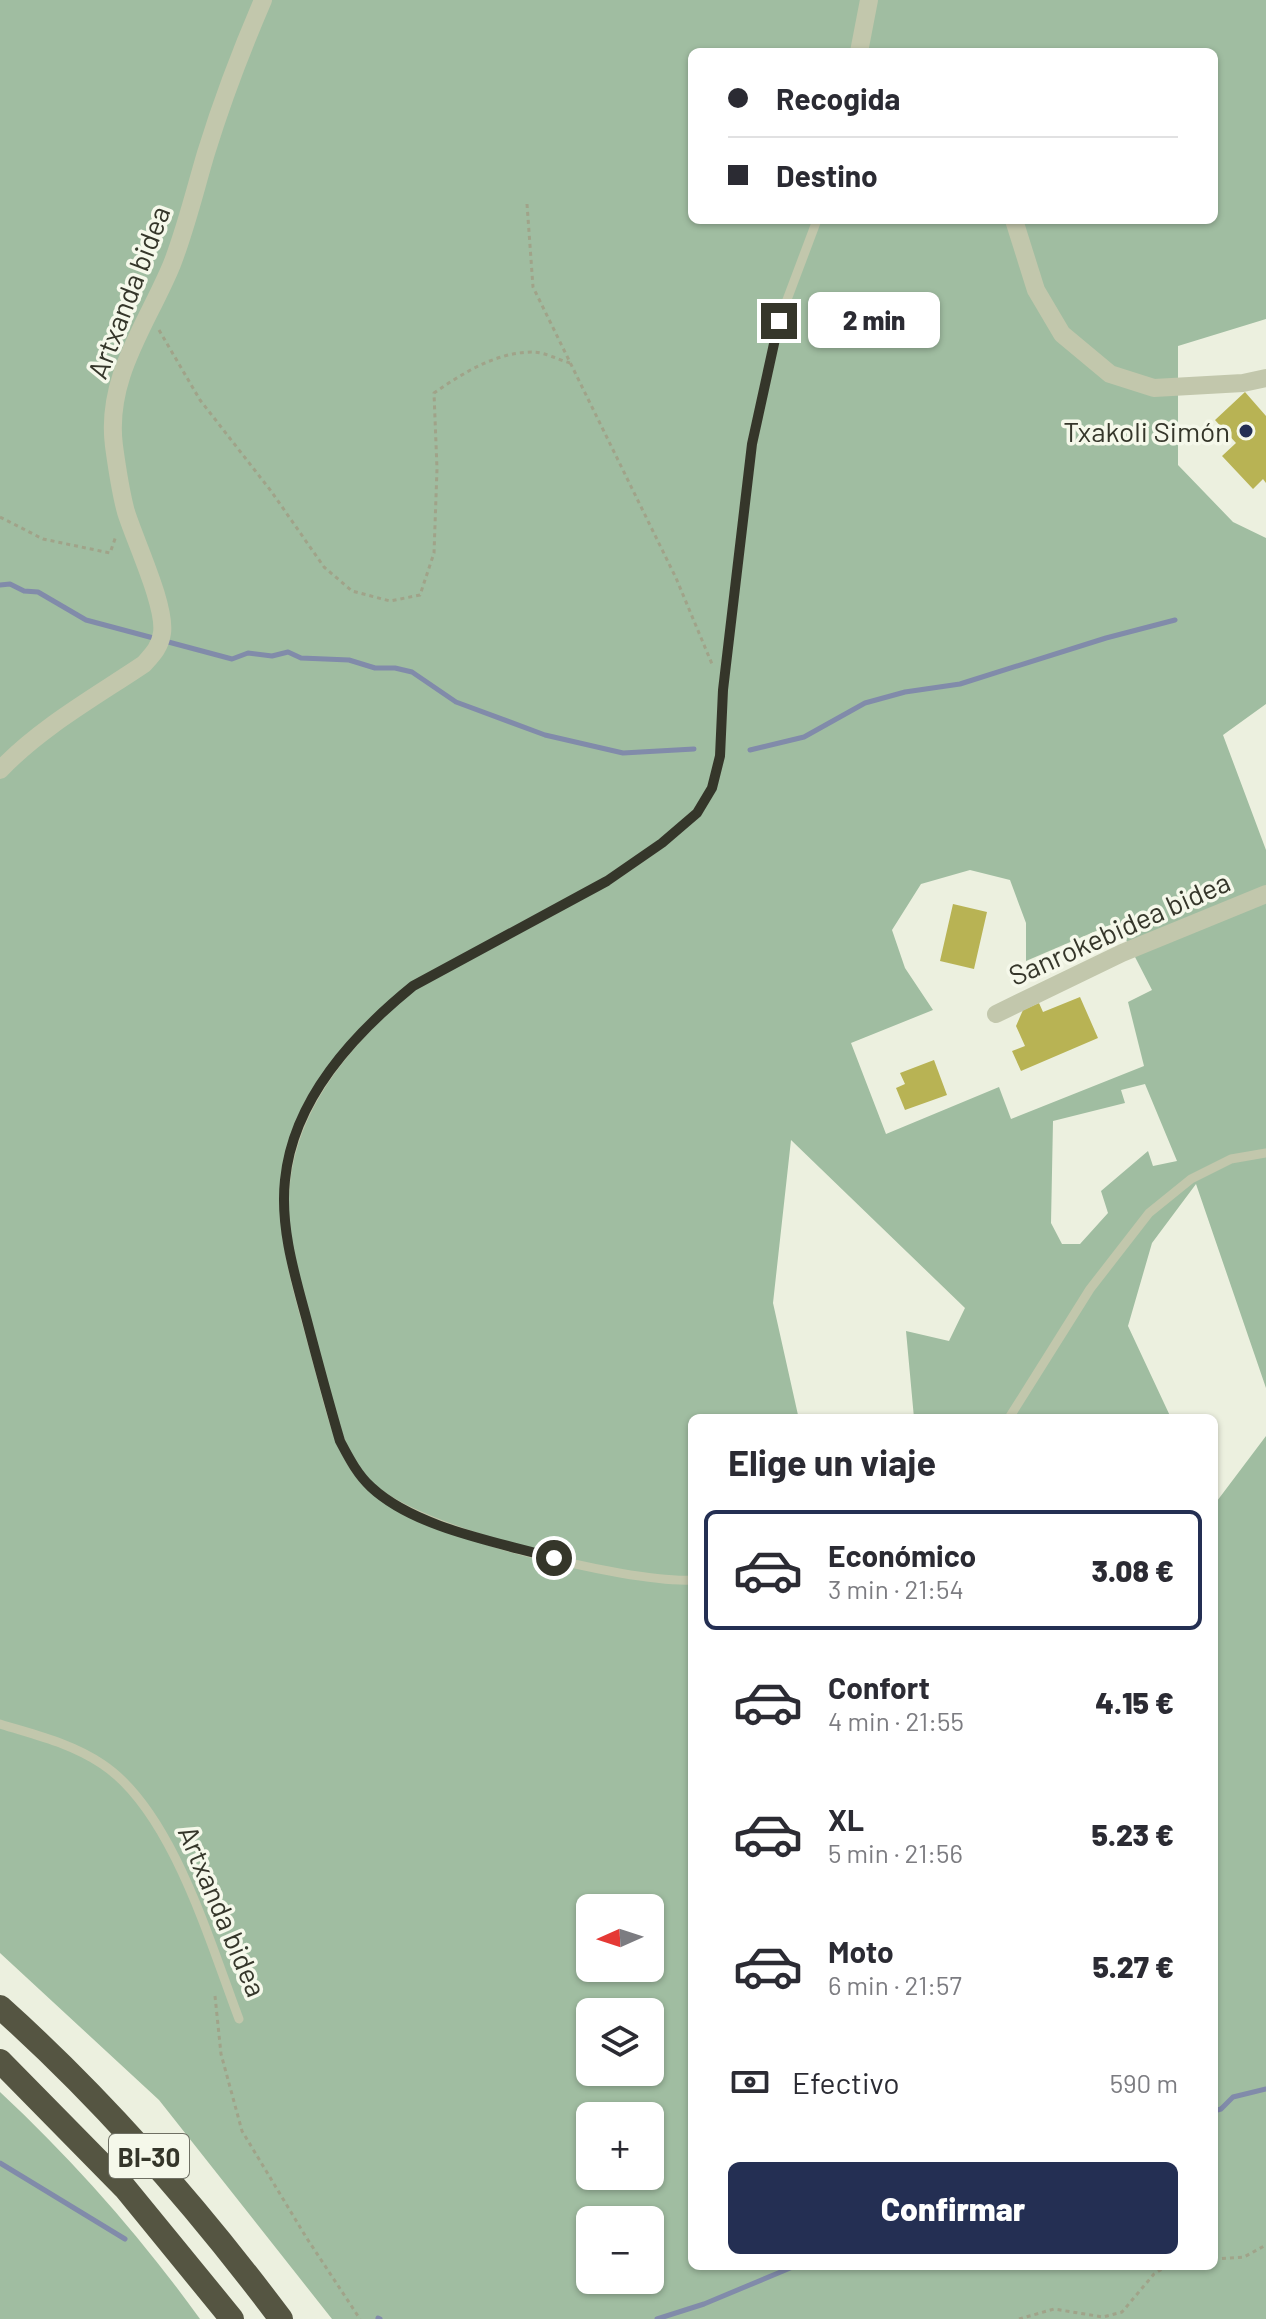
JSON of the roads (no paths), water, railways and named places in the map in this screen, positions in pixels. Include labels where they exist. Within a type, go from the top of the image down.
[{"type":"highway","name":"BI-30","points":[[0,2007],[154,2161],[281,2319]]},
{"type":"highway","name":"BI-30","points":[[0,2061],[125,2188],[232,2319]]},
{"type":"street","name":"Artxanda bidea","points":[[0,770],[43,733],[144,664],[158,650],[163,630],[159,610],[126,510],[113,441],[116,402],[124,365],[171,266],[232,73],[263,0]]},
{"type":"street","points":[[860,48],[869,0]]},
{"type":"street","points":[[1015,224],[1036,290],[1062,334],[1110,374],[1154,388],[1243,383],[1266,378]]},
{"type":"street","name":"Sanrokebidea bidea","points":[[996,1014],[1122,953],[1266,894]]},
{"type":"lane","points":[[688,1580],[649,1577],[554,1558],[440,1525],[396,1506],[371,1487],[354,1467],[340,1441],[322,1378],[292,1264],[285,1219],[285,1180],[290,1152],[318,1089],[349,1047],[387,1007],[413,986],[607,881],[662,843],[697,813],[712,788],[720,756],[723,690],[752,444],[779,321],[815,224]]},
{"type":"lane","points":[[1012,1414],[1090,1289],[1149,1213],[1191,1179],[1231,1159],[1266,1153]]},
{"type":"lane","name":"Artxanda bidea","points":[[0,1724],[68,1745],[104,1765],[137,1795],[183,1874],[239,2019]]},
{"type":"waterway","points":[[0,585],[10,584],[24,591],[38,592],[86,620],[232,659],[248,653],[272,656],[288,652],[301,658],[349,660],[375,668],[412,672],[456,702],[545,735],[623,753],[694,749]]},
{"type":"waterway","points":[[750,750],[804,737],[865,703],[905,692],[960,684],[1106,638],[1175,620]]},
{"type":"waterway","points":[[1218,2110],[1233,2097],[1266,2089]]},
{"type":"waterway","points":[[0,2163],[125,2239]]},
{"type":"waterway","points":[[657,2319],[704,2304],[785,2270]]},
{"type":"place","name":"Txakoli Simón","points":[[1246,431]]}]
